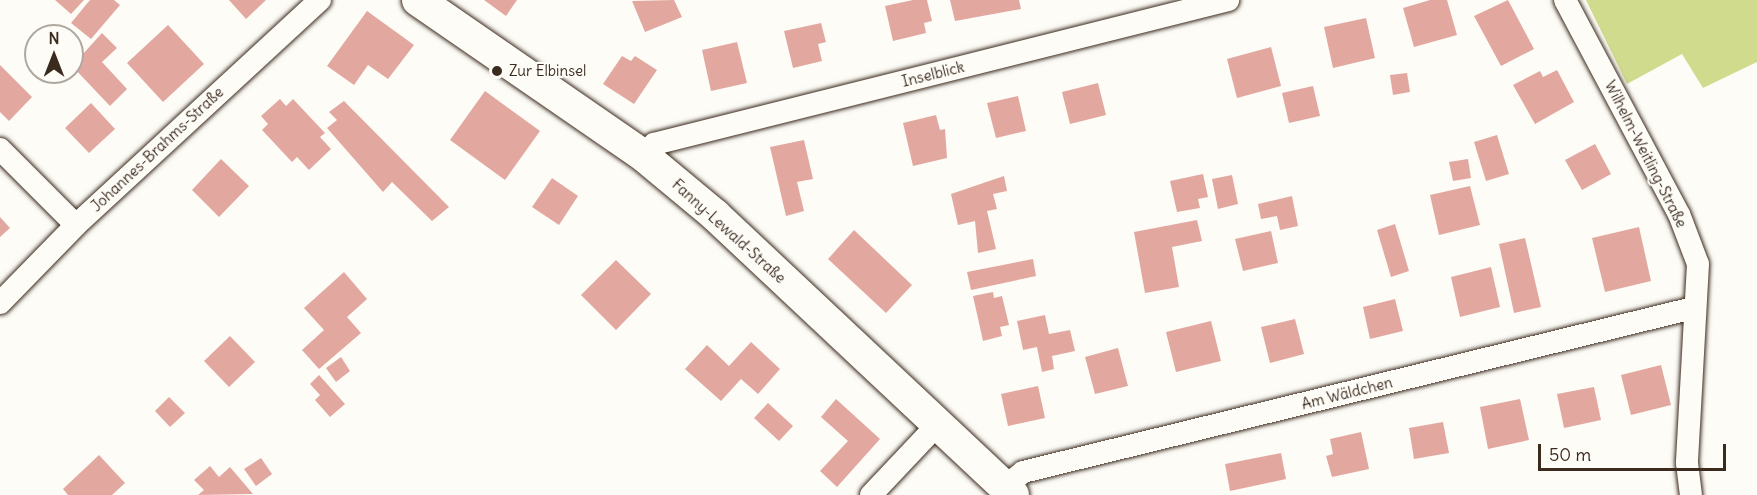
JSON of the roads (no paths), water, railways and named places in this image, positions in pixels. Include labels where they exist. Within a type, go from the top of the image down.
[{"type":"street","name":"Johannes-Brahms-Straße","points":[[0,303],[76,225],[320,0]]},
{"type":"street","name":"Fanny-Lewald-Straße","points":[[418,0],[644,156],[715,215],[1009,491]]},
{"type":"street","name":"Inselblick","points":[[644,156],[654,144],[1228,0]]},
{"type":"street","name":"Wilhelm-Weitling-Straße","points":[[1565,0],[1679,214],[1698,264],[1693,308],[1687,463],[1691,495]]},
{"type":"street","points":[[0,149],[76,225]]},
{"type":"street","name":"Am Wäldchen","points":[[1009,491],[1023,472],[1693,308]]},
{"type":"street","points":[[871,495],[938,424]]},
{"type":"place","name":"Zur Elbinsel","points":[[497,71]]}]
